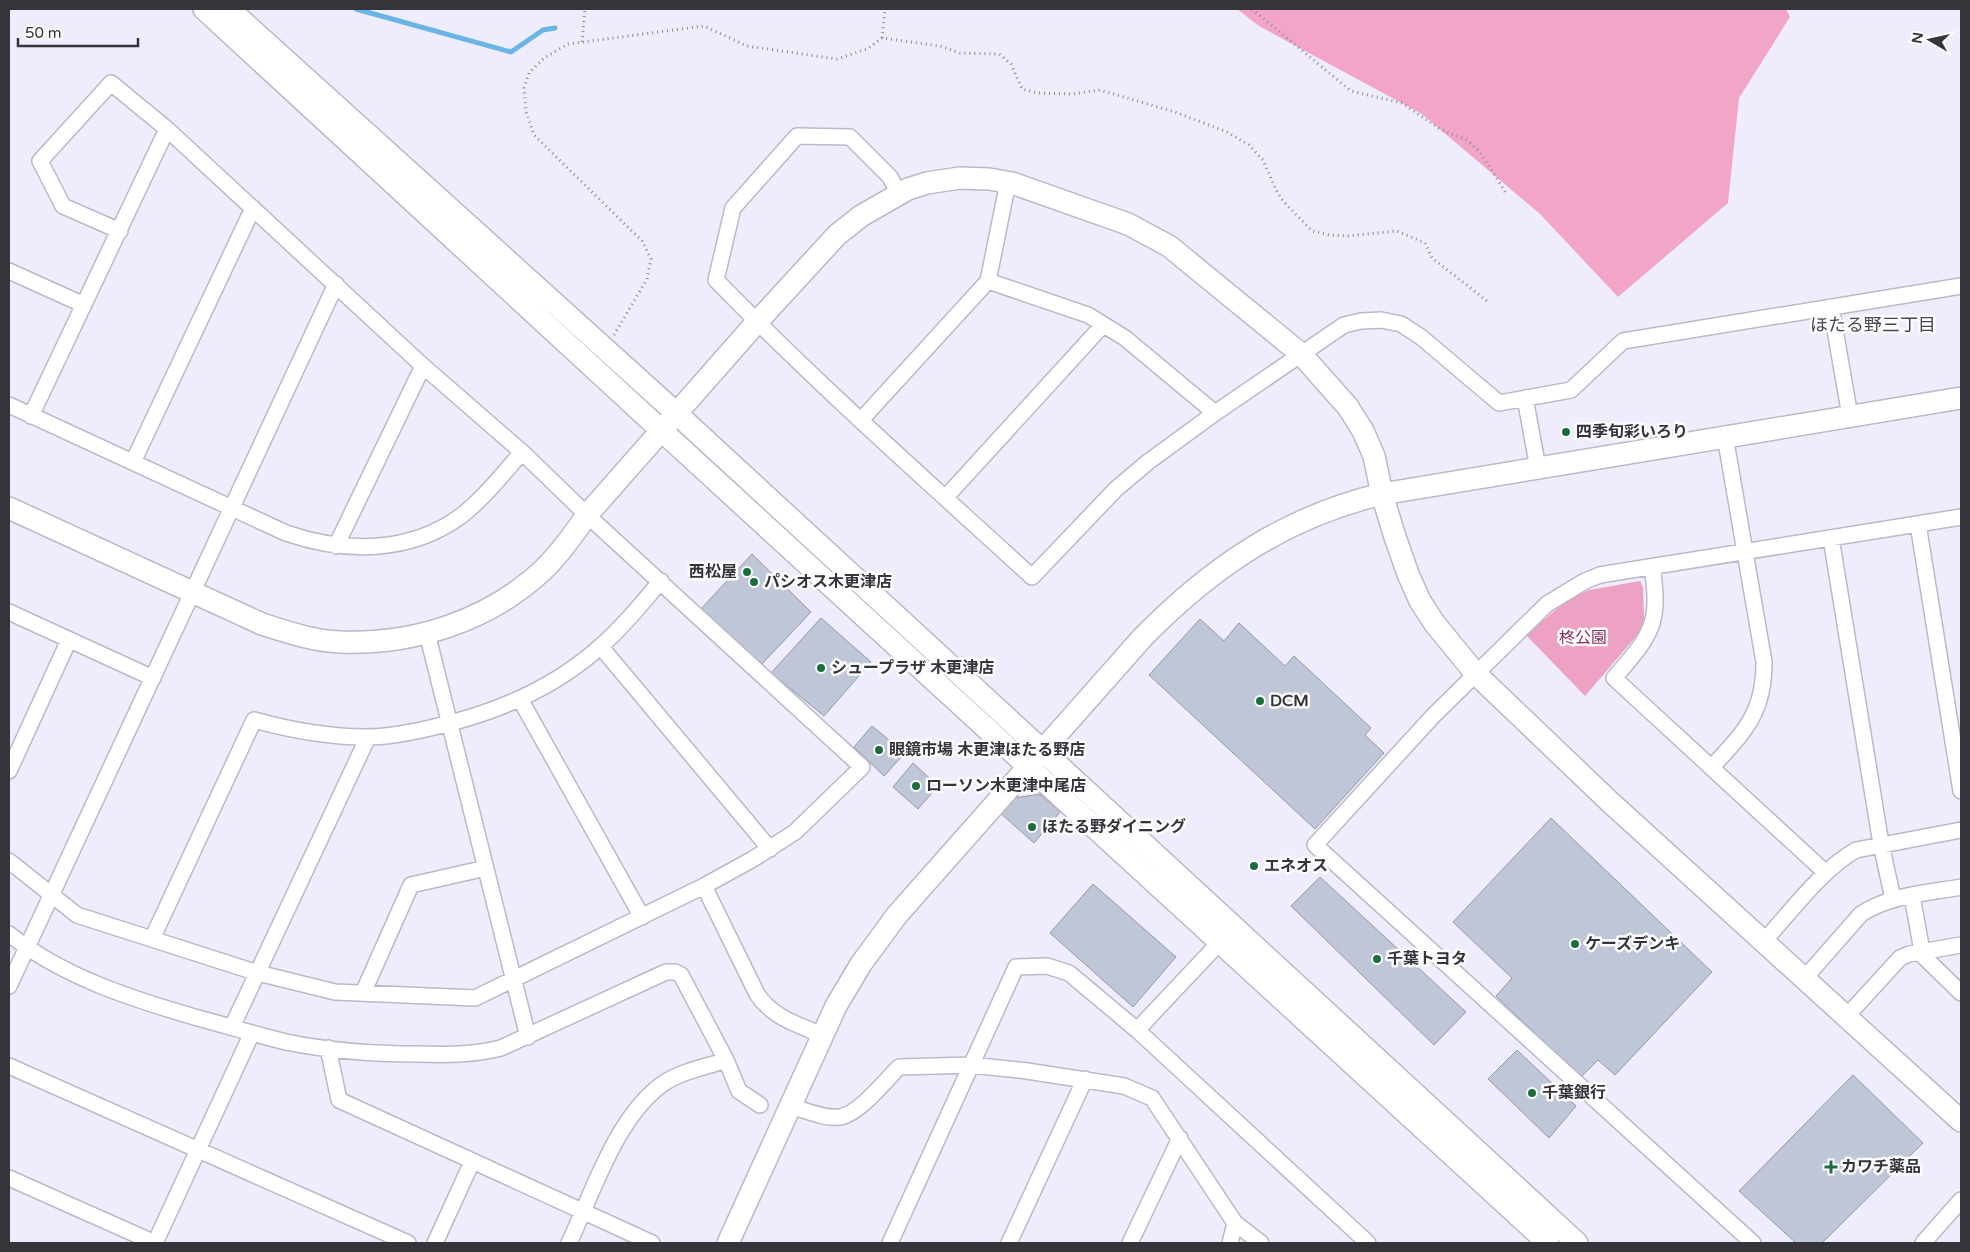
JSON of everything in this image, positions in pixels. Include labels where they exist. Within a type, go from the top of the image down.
[{"type":"street","points":[[204,9],[1548,1243]]},
{"type":"street","points":[[229,9],[1044,750],[1578,1243]]},
{"type":"street","points":[[9,861],[77,915],[258,973],[335,992],[475,998],[704,886],[770,850],[796,832],[862,767],[522,452],[423,366],[167,129],[111,83],[40,161],[63,206],[120,231]]},
{"type":"street","points":[[31,416],[167,129]]},
{"type":"street","points":[[899,194],[890,177],[850,137],[797,136],[733,208],[716,280],[757,322],[861,420],[1032,577],[1116,489],[1148,462],[1215,413],[1344,325],[1361,321],[1381,320],[1401,324],[1421,337],[1499,403],[1571,390],[1623,341],[1961,286]]},
{"type":"street","points":[[9,508],[262,624],[300,636],[339,642],[382,641],[427,633],[467,620],[499,604],[542,570],[757,322],[837,235],[861,216],[899,194],[927,183],[960,178],[1008,182],[1128,224],[1169,246],[1301,354],[1348,407],[1363,431],[1374,456],[1382,494],[1408,574],[1420,600],[1435,624],[1476,674],[1610,802],[1961,1121]]},
{"type":"street","points":[[861,420],[988,281],[1008,182]]},
{"type":"street","points":[[133,462],[253,208]]},
{"type":"street","points":[[9,271],[84,305]]},
{"type":"street","points":[[988,281],[1088,315],[1125,338],[1215,413]]},
{"type":"street","points":[[9,986],[336,284]]},
{"type":"street","points":[[1831,307],[1850,416]]},
{"type":"street","points":[[945,498],[1103,324]]},
{"type":"street","points":[[336,546],[423,366]]},
{"type":"street","points":[[1525,398],[1538,468]]},
{"type":"street","points":[[728,1243],[822,1035],[850,981],[898,914],[1143,636],[1196,586],[1236,556],[1299,521],[1350,501],[1382,494],[1961,398]]},
{"type":"street","points":[[9,405],[286,533],[308,541],[336,546],[362,548],[388,546],[413,540],[438,530],[461,516],[479,500],[522,452]]},
{"type":"street","points":[[1712,767],[1752,720],[1759,702],[1764,679],[1764,662],[1725,436]]},
{"type":"street","points":[[1753,1243],[1315,845],[1433,716],[1547,604],[1565,591],[1600,575],[1961,517]]},
{"type":"street","points":[[1918,524],[1961,791]]},
{"type":"street","points":[[1831,538],[1881,844],[1893,899]]},
{"type":"street","points":[[1652,567],[1656,602],[1655,616],[1650,631],[1640,647],[1614,678],[1826,873]]},
{"type":"street","points":[[152,939],[254,720],[305,732],[368,737],[418,731],[482,714],[520,699],[554,682],[601,647],[661,581]]},
{"type":"street","points":[[9,612],[153,678]]},
{"type":"street","points":[[427,633],[528,1037]]},
{"type":"street","points":[[9,771],[69,640]]},
{"type":"street","points":[[601,647],[770,850]]},
{"type":"street","points":[[520,699],[642,917]]},
{"type":"street","points":[[232,1027],[368,737]]},
{"type":"street","points":[[1763,942],[1843,857],[1856,850],[1881,844],[1961,830]]},
{"type":"street","points":[[363,993],[412,886],[486,868]]},
{"type":"street","points":[[704,886],[756,994],[764,1005],[775,1014],[822,1035]]},
{"type":"street","points":[[1804,979],[1860,914],[1872,906],[1893,899],[1961,887]]},
{"type":"street","points":[[1912,896],[1920,952],[1961,993]]},
{"type":"street","points":[[9,934],[27,948],[104,987],[170,1010],[288,1042],[374,1054],[477,1054],[501,1048],[666,972],[675,972],[681,975],[726,1060],[739,1091],[760,1105]]},
{"type":"street","points":[[1137,1030],[1220,942]]},
{"type":"street","points":[[1846,1017],[1900,958],[1920,952],[1961,945]]},
{"type":"street","points":[[890,1243],[1016,967],[1047,966],[1069,973],[1137,1030],[1368,1243]]},
{"type":"street","points":[[9,1178],[155,1243],[252,1033]]},
{"type":"street","points":[[328,1048],[339,1100],[652,1243]]},
{"type":"street","points":[[569,1243],[617,1136],[645,1099],[664,1083],[676,1076],[726,1060]]},
{"type":"street","points":[[790,1106],[823,1116],[840,1116],[855,1110],[899,1067],[971,1065],[1085,1079],[1124,1086],[1152,1098],[1235,1223],[1261,1243]]},
{"type":"street","points":[[9,1066],[408,1243]]},
{"type":"street","points":[[1009,1243],[1085,1079]]},
{"type":"street","points":[[1130,1243],[1180,1138]]},
{"type":"street","points":[[435,1243],[472,1162]]},
{"type":"street","points":[[1923,1243],[1961,1200]]},
{"type":"street","points":[[1230,1243],[1235,1223]]},
{"type":"path","points":[[582,42],[585,9]]},
{"type":"path","points":[[882,38],[884,9]]},
{"type":"path","points":[[1252,9],[1351,91],[1402,102],[1440,129],[1467,140],[1480,152],[1507,195]]},
{"type":"path","points":[[604,350],[631,309],[647,279],[651,259],[642,241],[534,135],[526,112],[524,88],[529,73],[544,58],[568,44],[704,26],[747,46],[837,59],[867,49],[882,38],[940,46],[960,53],[999,54],[1011,64],[1022,89],[1026,91],[1038,94],[1072,94],[1100,90],[1175,112],[1227,132],[1249,145],[1263,160],[1283,201],[1312,230],[1329,235],[1347,236],[1397,231],[1425,243],[1432,258],[1487,300]]},
{"type":"green space","name":"柊公園","points":[[1640,581],[1643,587],[1644,619],[1639,633],[1585,696],[1526,635],[1566,601],[1589,590]]},
{"type":"shaded area","points":[[1237,9],[1786,9],[1790,17],[1739,98],[1728,203],[1618,297],[1540,214],[1422,114],[1259,26]]},
{"type":"building","name":"パシオス木更津店","points":[[752,554],[811,612],[761,665],[699,611]]},
{"type":"building","name":"シュープラザ 木更津店","points":[[821,618],[871,662],[824,716],[771,673]]},
{"type":"building","name":"DCM","points":[[1200,619],[1224,641],[1239,623],[1285,666],[1294,656],[1371,728],[1365,735],[1384,753],[1315,829],[1149,675]]},
{"type":"building","name":"眼鏡市場 木更津ほたる野店","points":[[872,726],[905,753],[884,776],[854,747]]},
{"type":"building","name":"ローソン木更津中尾店","points":[[913,763],[938,786],[918,809],[893,787]]},
{"type":"building","name":"ほたる野ダイニング","points":[[1040,794],[1060,812],[1034,843],[998,811],[1008,799]]},
{"type":"building","points":[[1551,818],[1712,972],[1615,1075],[1598,1060],[1581,1077],[1496,996],[1512,978],[1453,922]]},
{"type":"building","name":"千葉トヨタ","points":[[1320,877],[1466,1012],[1434,1045],[1291,906]]},
{"type":"building","points":[[1093,884],[1176,957],[1133,1007],[1050,933]]},
{"type":"building","name":"千葉銀行","points":[[1517,1050],[1576,1106],[1549,1138],[1488,1079]]},
{"type":"building","name":"カワチ薬品","points":[[1853,1075],[1923,1143],[1822,1243],[1796,1243],[1739,1191]]},
{"type":"waterway","points":[[356,9],[511,52],[543,30],[555,28]]},
{"type":"place","name":"四季旬彩いろり","points":[[1566,432]]},
{"type":"place","name":"西松屋","points":[[747,572]]},
{"type":"place","name":"パシオス木更津店","points":[[754,582]]},
{"type":"place","name":"シュープラザ 木更津店","points":[[821,668]]},
{"type":"place","name":"DCM","points":[[1260,701]]},
{"type":"place","name":"眼鏡市場 木更津ほたる野店","points":[[879,750]]},
{"type":"place","name":"ローソン木更津中尾店","points":[[916,786]]},
{"type":"place","name":"ほたる野ダイニング","points":[[1032,827]]},
{"type":"place","name":"エネオス","points":[[1254,866]]},
{"type":"place","name":"ケーズデンキ","points":[[1575,944]]},
{"type":"place","name":"千葉トヨタ","points":[[1377,959]]},
{"type":"place","name":"千葉銀行","points":[[1532,1093]]},
{"type":"place","name":"カワチ薬品","points":[[1831,1167]]},
{"type":"district","name":"ほたる野三丁目","points":[[1873,325]]}]
